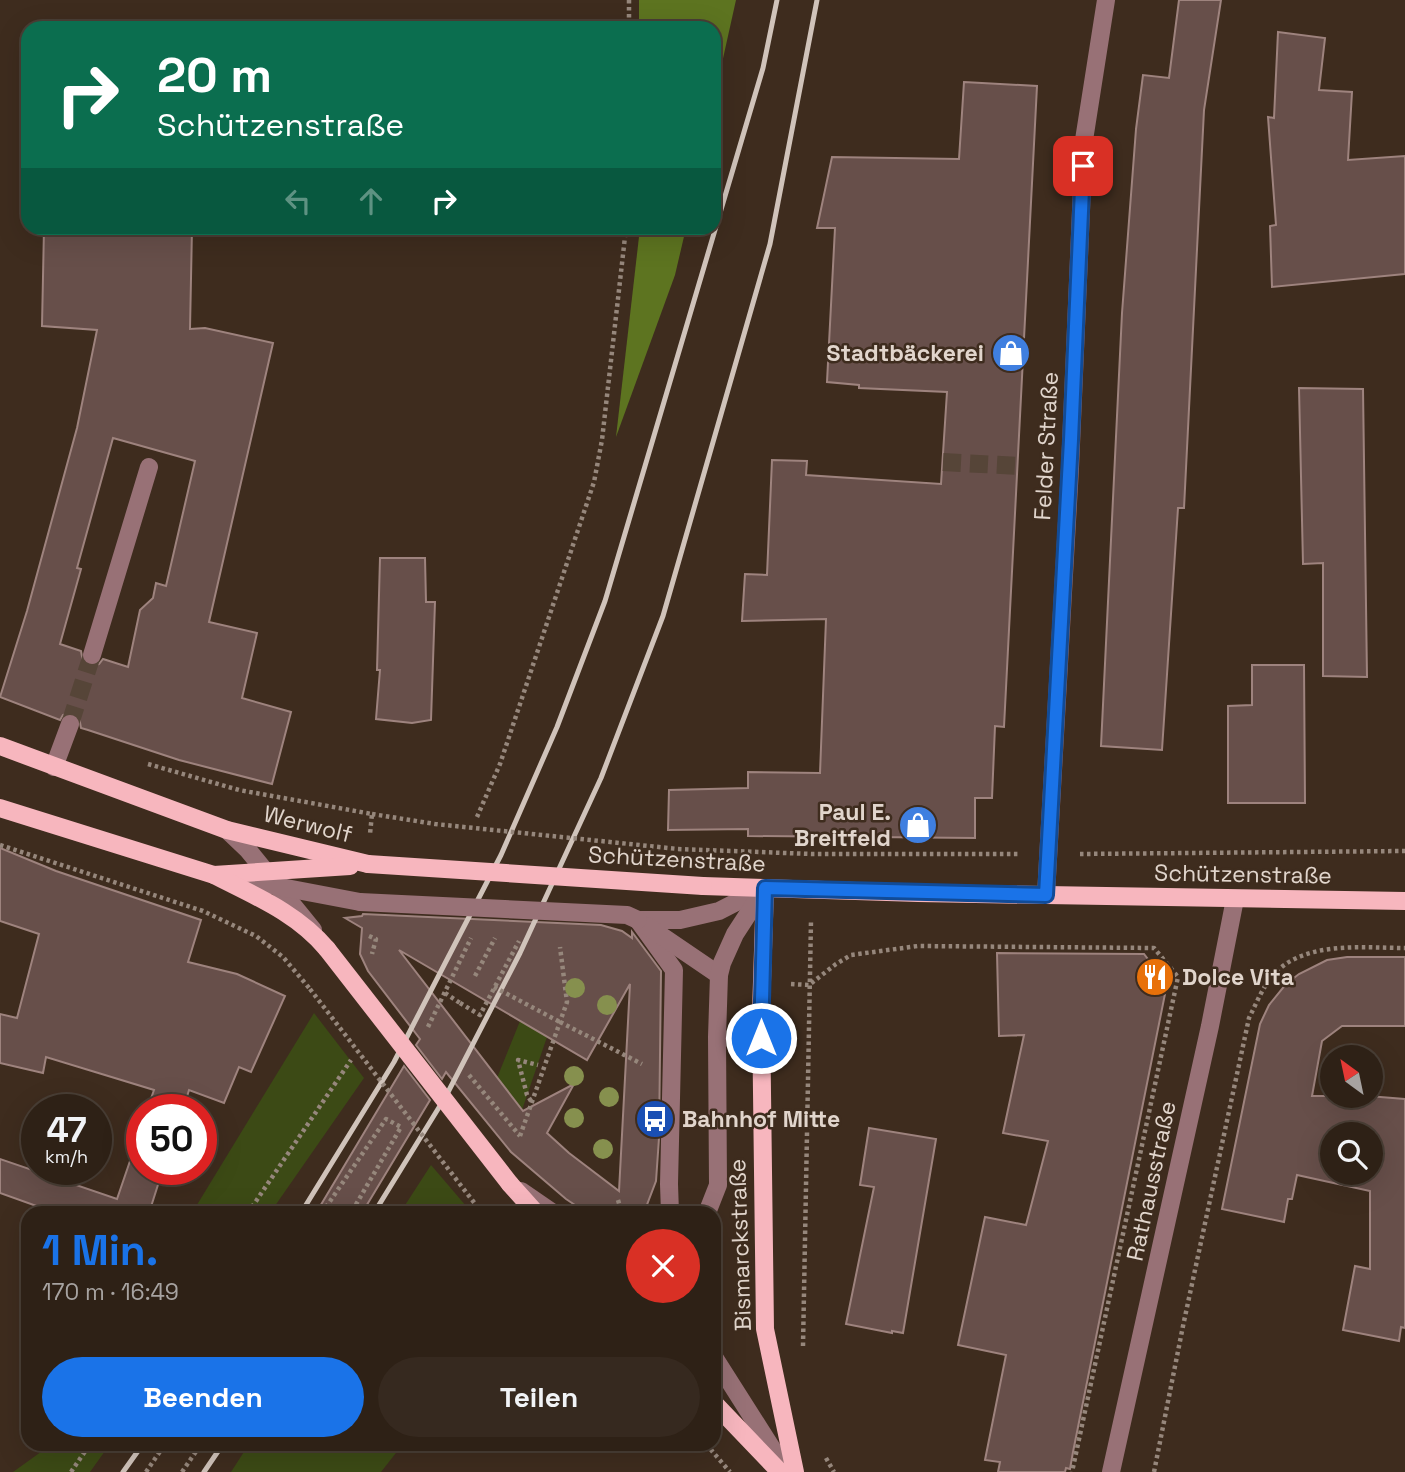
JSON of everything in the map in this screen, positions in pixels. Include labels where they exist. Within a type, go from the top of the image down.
[{"type":"main road","name":"Werwolf","points":[[0,746],[227,830],[368,864]]},
{"type":"main road","name":"Werwolf","points":[[0,808],[214,875],[368,864]]},
{"type":"main road","name":"Schützenstraße","points":[[368,864],[703,886],[1405,901]]},
{"type":"main road","points":[[214,875],[286,912],[302,923],[327,949],[530,1206]]},
{"type":"main road","name":"Bismarckstraße","points":[[765,888],[761,982],[765,1329],[795,1472]]},
{"type":"main road","points":[[721,1410],[780,1472]]},
{"type":"street","name":"Felder Straße","points":[[1046,895],[1071,440],[1084,139],[1106,0]]},
{"type":"street","points":[[92,655],[149,467]]},
{"type":"street","points":[[54,767],[70,724]]},
{"type":"street","points":[[227,830],[265,871],[327,949]]},
{"type":"street","points":[[214,875],[360,902],[626,915],[638,920],[719,975]]},
{"type":"street","points":[[638,920],[680,920],[719,911],[765,888]]},
{"type":"street","points":[[710,1206],[718,1185],[719,975],[735,934],[765,888]]},
{"type":"street","name":"Rathausstraße","points":[[1111,1472],[1210,1026],[1235,899]]},
{"type":"street","points":[[638,920],[674,970],[670,1206]]},
{"type":"street","points":[[510,1184],[543,1206]]},
{"type":"street","points":[[721,1368],[787,1472]]},
{"type":"path","points":[[629,0],[629,21]]},
{"type":"path","points":[[477,817],[500,764],[594,482],[604,428],[625,235]]},
{"type":"path","points":[[145,763],[239,790],[372,814],[435,824],[678,849],[813,854],[1405,851]]},
{"type":"path","points":[[368,864],[372,814]]},
{"type":"path","points":[[0,845],[214,916],[256,936],[283,957],[310,989],[477,1206]]},
{"type":"path","points":[[428,1027],[472,934]]},
{"type":"path","points":[[475,976],[495,937]]},
{"type":"path","points":[[445,993],[480,1014],[520,940]]},
{"type":"path","points":[[803,1350],[809,985],[852,955],[918,946],[1154,948],[1178,977],[1072,1472]]},
{"type":"path","points":[[520,1136],[567,1002],[561,947]]},
{"type":"path","points":[[1154,1472],[1182,1326],[1249,1018],[1268,982],[1298,957],[1329,948],[1405,948]]},
{"type":"path","points":[[494,987],[643,1064]]},
{"type":"path","points":[[253,1206],[351,1060]]},
{"type":"path","points":[[532,1102],[527,1095],[518,1060],[538,1065]]},
{"type":"path","points":[[327,1206],[386,1119],[401,1127],[355,1206]]},
{"type":"path","points":[[618,1200],[620,1206]]},
{"type":"path","points":[[821,1449],[834,1472]]},
{"type":"path","points":[[71,1472],[85,1451]]},
{"type":"path","points":[[146,1472],[160,1451]]},
{"type":"path","points":[[182,1472],[196,1451]]},
{"type":"path","points":[[711,1451],[730,1472]]},
{"type":"green space","points":[[639,0],[736,0],[721,68],[721,21],[639,21]]},
{"type":"green space","points":[[639,235],[684,235],[675,275],[616,437]]},
{"type":"green space","points":[[314,1013],[364,1078],[275,1206],[196,1206],[209,1185],[217,1185],[217,1172]]},
{"type":"green space","points":[[520,1021],[547,1037],[522,1110],[497,1078]]},
{"type":"green space","points":[[431,1165],[466,1206],[405,1206]]},
{"type":"green space","points":[[42,1451],[105,1451],[90,1472],[13,1472]]},
{"type":"green space","points":[[244,1451],[398,1451],[381,1472],[231,1472]]},
{"type":"building","points":[[1179,0],[1221,0],[1204,110],[1184,508],[1178,508],[1162,750],[1101,746],[1122,313],[1136,129],[1143,75],[1169,78]]},
{"type":"building","points":[[1278,32],[1325,38],[1319,90],[1352,92],[1348,160],[1405,156],[1405,274],[1272,287],[1270,226],[1276,225],[1268,117],[1274,118]]},
{"type":"building","points":[[964,82],[1037,86],[1004,727],[995,726],[992,798],[975,798],[975,838],[748,836],[748,829],[668,830],[669,790],[748,788],[748,772],[820,773],[826,619],[742,621],[745,574],[767,575],[772,460],[807,461],[806,475],[941,484],[947,392],[859,388],[859,385],[827,382],[835,228],[817,228],[832,157],[959,159]]},
{"type":"building","points":[[44,235],[192,235],[190,329],[205,328],[273,343],[209,622],[257,633],[242,698],[291,712],[272,784],[179,760],[81,728],[79,717],[73,713],[63,715],[60,720],[0,697],[27,611],[77,428],[97,330],[42,326]],"holes":[[[113,438],[195,461],[166,586],[156,583],[153,598],[140,610],[128,667],[103,659],[99,664],[89,666],[83,662],[81,651],[60,644],[81,569],[77,568]]]},
{"type":"building","points":[[1299,388],[1363,389],[1367,677],[1323,676],[1323,563],[1303,564]]},
{"type":"building","points":[[380,558],[425,558],[426,602],[435,602],[431,720],[412,723],[376,719],[380,670],[377,670]]},
{"type":"building","points":[[1252,665],[1304,665],[1305,803],[1228,803],[1228,706],[1252,705]]},
{"type":"building","points":[[0,848],[56,871],[201,920],[188,962],[237,974],[285,996],[251,1072],[239,1067],[224,1103],[217,1100],[217,1094],[200,1094],[189,1090],[188,1094],[153,1094],[154,1090],[46,1057],[43,1073],[0,1063],[0,1014],[17,1018],[39,934],[0,921]]},
{"type":"building","points":[[363,914],[601,925],[622,931],[632,938],[632,932],[661,971],[659,1138],[656,1181],[647,1206],[576,1206],[511,1152],[446,1072],[442,1079],[416,1045],[420,1039],[368,971],[360,954],[362,928],[345,918]],"holes":[[[399,950],[587,1060],[630,984],[619,1191],[547,1133],[574,1084],[523,1111]]]},
{"type":"building","points":[[997,953],[1144,954],[1167,984],[1070,1469],[1066,1468],[1065,1472],[998,1472],[1000,1462],[985,1460],[1006,1355],[958,1345],[985,1217],[1026,1225],[1048,1141],[1003,1133],[1024,1035],[999,1036]]},
{"type":"building","points":[[1347,957],[1405,957],[1405,1026],[1342,1026],[1322,1041],[1312,1096],[1320,1096],[1320,1108],[1383,1108],[1383,1097],[1405,1099],[1405,1328],[1401,1327],[1399,1341],[1343,1330],[1355,1266],[1370,1269],[1370,1191],[1343,1185],[1383,1185],[1383,1122],[1320,1122],[1320,1180],[1297,1175],[1292,1199],[1288,1199],[1284,1222],[1222,1209],[1260,1024],[1269,1005],[1286,984],[1327,960]]},
{"type":"building","points":[[404,1066],[430,1100],[366,1206],[320,1206]]},
{"type":"building","points":[[869,1128],[936,1139],[903,1333],[846,1324],[874,1187],[860,1185]]},
{"type":"building","points":[[0,1159],[21,1166],[21,1185],[76,1185],[117,1199],[126,1173],[126,1185],[158,1185],[151,1206],[36,1206],[0,1193]]},
{"type":"tunnel","points":[[943,462],[1019,466]]},
{"type":"tunnel","points":[[70,724],[92,655]]},
{"type":"railway","points":[[721,210],[763,68],[777,0]]},
{"type":"railway","points":[[378,1206],[446,1096],[520,953],[601,778],[663,616],[770,244],[817,0]]},
{"type":"railway","points":[[305,1206],[394,1062],[501,855],[557,727],[605,601],[713,235]]},
{"type":"railway","points":[[123,1472],[138,1451]]},
{"type":"railway","points":[[204,1472],[218,1451]]},
{"type":"place","name":"Stadtbäckerei","points":[[1011,353]]},
{"type":"place","name":"Paul E. Breitfeld","points":[[918,825]]},
{"type":"place","name":"Dolce Vita","points":[[1155,977]]},
{"type":"place","name":"Bahnhof Mitte","points":[[655,1119]]},
{"type":"route","points":[[761,1038],[765,888],[1046,895],[1083,166]]}]
